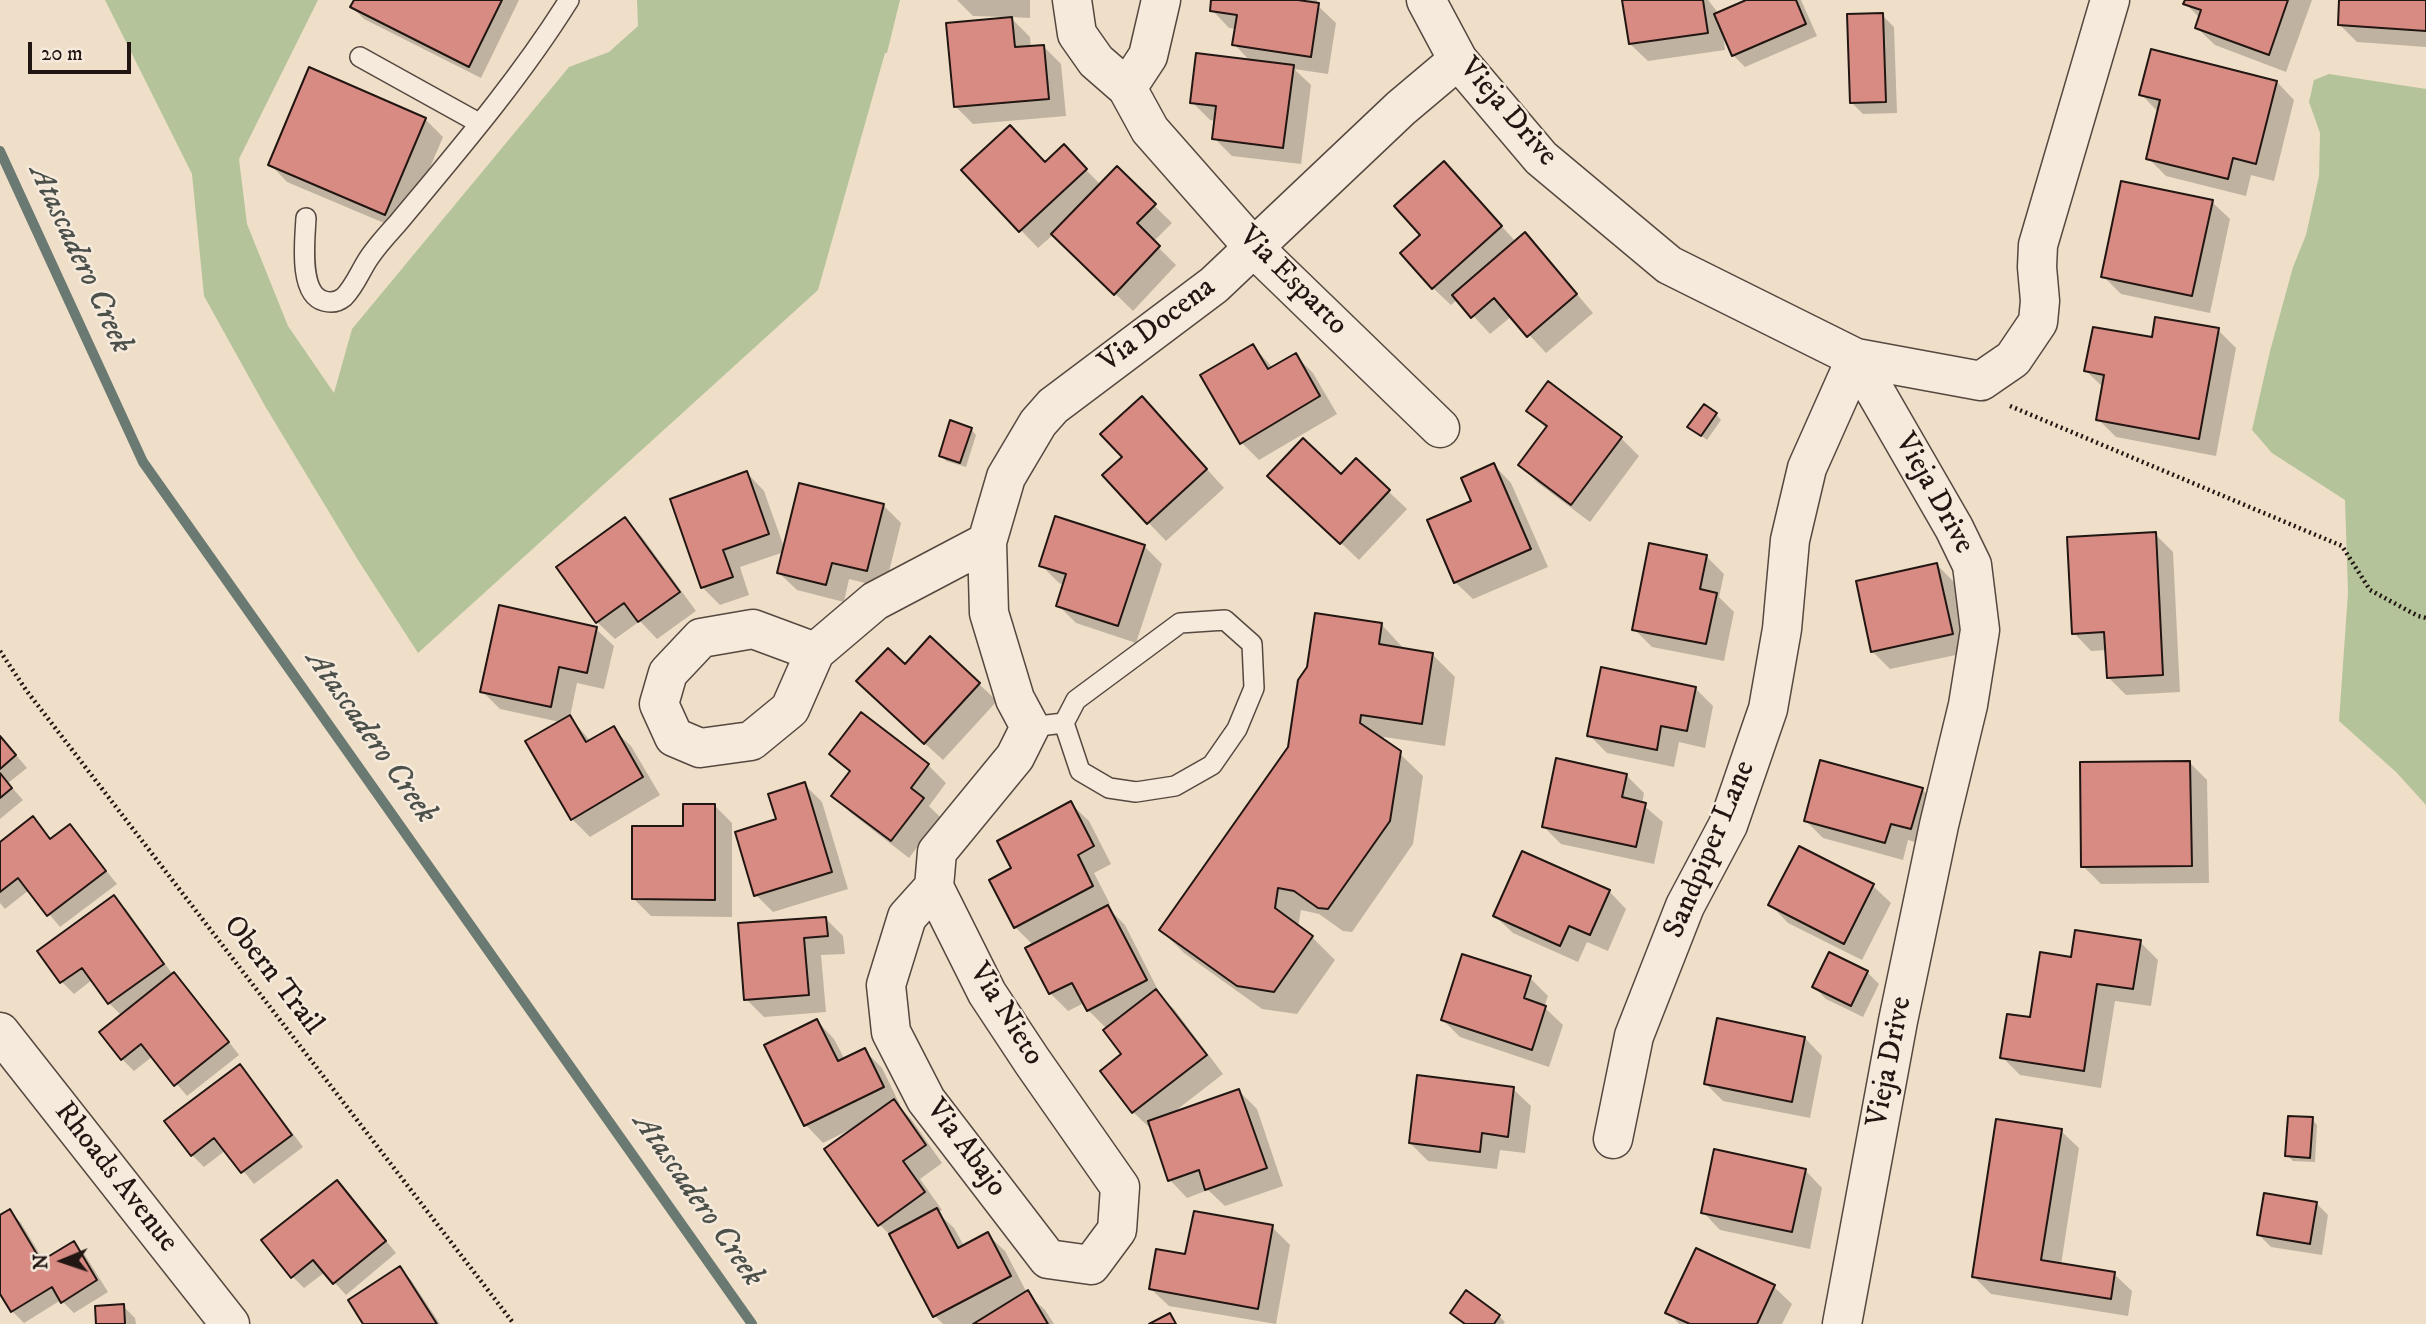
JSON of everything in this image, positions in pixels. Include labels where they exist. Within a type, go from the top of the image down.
[{"type":"street","name":"Via Esparto","points":[[1072,0],[1077,34],[1097,61],[1127,88],[1150,130],[1254,248],[1440,428]]},
{"type":"street","points":[[1127,88],[1147,56],[1161,0]]},
{"type":"street","name":"Vieja Drive","points":[[1426,0],[1458,60],[1541,158],[1669,265],[1856,358],[1954,528],[1972,565],[1980,630],[1968,705],[1939,825],[1898,1021],[1842,1324]]},
{"type":"street","points":[[1856,358],[1981,381],[2013,359],[2038,322],[2038,245],[2110,0]]},
{"type":"street","name":"Via Docena","points":[[1047,725],[1015,699],[989,613],[988,542],[1006,477],[1038,423],[1053,405],[1214,285],[1401,108],[1458,60]]},
{"type":"street","name":"Sandpiper Lane","points":[[1613,1139],[1634,1036],[1685,906],[1728,825],[1768,709],[1782,629],[1790,540],[1807,468],[1856,358]]},
{"type":"street","points":[[815,652],[875,601],[988,542]]},
{"type":"street","points":[[933,887],[937,852],[1015,757],[1047,725]]},
{"type":"street","name":"Via Abajo","points":[[933,887],[907,917],[886,985],[891,1032],[926,1100],[1048,1259]]},
{"type":"street","name":"Via Nieto","points":[[933,887],[987,993],[1121,1187],[1117,1230],[1091,1265],[1048,1259]]},
{"type":"street","name":"Rhoads Avenue","points":[[0,1032],[230,1324]]},
{"type":"lane","points":[[306,218],[304,253],[307,282],[312,294],[321,301],[341,300],[352,288],[368,259],[543,42],[569,0]]},
{"type":"lane","points":[[360,57],[480,123]]},
{"type":"lane","points":[[1225,620],[1252,644],[1254,688],[1237,729],[1212,765],[1175,786],[1136,792],[1109,788],[1080,771],[1047,725],[1076,700],[1180,623],[1225,620]]},
{"type":"path","points":[[1981,381],[1993,399],[2342,546],[2370,590],[2426,618]]},
{"type":"path","name":"Obern Trail","points":[[0,651],[26,690],[514,1324]]},
{"type":"green space","points":[[105,0],[318,0],[239,159],[247,224],[288,326],[334,393],[352,329],[569,67],[609,52],[638,26],[637,0],[900,0],[818,290],[418,653],[265,406],[204,296],[192,174]]},
{"type":"green space","points":[[2329,74],[2426,89],[2426,805],[2396,772],[2339,721],[2348,593],[2345,500],[2272,453],[2252,430],[2270,351],[2293,267],[2306,235],[2319,176],[2320,133],[2309,102],[2314,80]]},
{"type":"building","points":[[354,0],[502,0],[469,67],[350,7]]},
{"type":"building","points":[[1211,0],[1298,0],[1319,3],[1311,57],[1232,45],[1237,15],[1210,11]]},
{"type":"building","points":[[1622,0],[1703,0],[1708,33],[1629,44]]},
{"type":"building","points":[[1746,0],[1796,0],[1806,24],[1732,56],[1714,14]]},
{"type":"building","points":[[2185,0],[2288,0],[2269,55],[2195,28],[2201,10],[2183,4]]},
{"type":"building","points":[[2339,0],[2426,0],[2426,31],[2338,25]]},
{"type":"building","points":[[1883,13],[1886,102],[1850,103],[1847,14]]},
{"type":"building","points":[[1012,17],[1015,47],[1044,45],[1049,99],[954,107],[946,23]]},
{"type":"building","points":[[2151,49],[2277,81],[2256,164],[2233,158],[2228,179],[2146,159],[2160,100],[2139,95]]},
{"type":"building","points":[[1196,53],[1294,65],[1283,148],[1212,139],[1216,106],[1190,103]]},
{"type":"building","points":[[309,67],[426,118],[385,215],[268,165]]},
{"type":"building","points":[[1010,125],[1045,162],[1064,144],[1087,169],[1019,232],[961,170]]},
{"type":"building","points":[[1444,161],[1502,226],[1432,289],[1400,253],[1420,235],[1394,206]]},
{"type":"building","points":[[1117,166],[1156,204],[1137,223],[1160,246],[1114,295],[1051,234]]},
{"type":"building","points":[[2121,181],[2213,200],[2192,296],[2101,277]]},
{"type":"building","points":[[1525,232],[1577,294],[1527,337],[1494,298],[1471,318],[1452,295]]},
{"type":"building","points":[[2155,317],[2219,328],[2199,439],[2096,420],[2104,375],[2084,371],[2093,327],[2152,337]]},
{"type":"building","points":[[1253,344],[1268,369],[1296,353],[1320,396],[1240,444],[1200,375]]},
{"type":"building","points":[[1548,381],[1622,437],[1571,505],[1518,465],[1547,426],[1526,411]]},
{"type":"building","points":[[1142,396],[1207,469],[1147,524],[1102,475],[1122,457],[1100,434]]},
{"type":"building","points":[[1704,404],[1717,413],[1701,436],[1687,427]]},
{"type":"building","points":[[950,420],[972,428],[960,463],[939,456]]},
{"type":"building","points":[[1303,438],[1341,474],[1356,458],[1390,490],[1340,544],[1267,476]]},
{"type":"building","points":[[1494,463],[1531,549],[1454,583],[1427,520],[1471,501],[1461,478]]},
{"type":"building","points":[[747,471],[769,534],[723,550],[733,577],[701,588],[670,499]]},
{"type":"building","points":[[799,483],[884,504],[867,571],[832,563],[826,585],[777,573]]},
{"type":"building","points":[[1055,516],[1145,545],[1118,626],[1056,606],[1066,574],[1039,566]]},
{"type":"building","points":[[625,517],[680,592],[638,622],[624,603],[596,623],[556,567]]},
{"type":"building","points":[[2156,532],[2163,675],[2107,678],[2104,632],[2072,634],[2067,537]]},
{"type":"building","points":[[1649,543],[1707,555],[1700,589],[1717,593],[1706,644],[1632,630]]},
{"type":"building","points":[[1937,563],[1953,634],[1871,652],[1856,581]]},
{"type":"building","points":[[499,605],[597,627],[587,673],[559,667],[551,707],[480,692]]},
{"type":"building","points":[[1315,613],[1382,623],[1379,644],[1433,653],[1422,724],[1361,715],[1360,723],[1401,751],[1390,821],[1328,909],[1318,908],[1294,891],[1278,888],[1275,908],[1313,936],[1274,992],[1237,986],[1159,930],[1288,747],[1298,680],[1307,667]]},
{"type":"building","points":[[930,636],[980,683],[924,744],[856,681],[888,648],[905,664]]},
{"type":"building","points":[[1601,667],[1696,687],[1687,731],[1661,726],[1657,750],[1587,736]]},
{"type":"building","points":[[861,712],[929,764],[911,788],[924,798],[891,841],[831,796],[850,771],[829,754]]},
{"type":"building","points":[[570,715],[586,742],[614,726],[643,777],[571,820],[525,741]]},
{"type":"building","points":[[0,736],[16,755],[0,769]]},
{"type":"building","points":[[1556,758],[1627,774],[1622,797],[1646,803],[1636,847],[1542,827]]},
{"type":"building","points":[[1820,760],[1923,788],[1911,829],[1891,824],[1885,843],[1804,821]]},
{"type":"building","points":[[2190,761],[2192,866],[2081,867],[2080,762]]},
{"type":"building","points":[[0,773],[12,788],[0,798]]},
{"type":"building","points":[[805,782],[832,872],[754,896],[735,832],[776,819],[768,794]]},
{"type":"building","points":[[1071,801],[1094,846],[1078,855],[1093,886],[1014,928],[989,880],[1011,868],[997,841]]},
{"type":"building","points":[[683,804],[715,804],[715,900],[632,899],[632,826],[683,826]]},
{"type":"building","points":[[33,816],[50,839],[70,824],[106,871],[47,916],[18,878],[0,892],[0,842]]},
{"type":"building","points":[[1799,846],[1874,884],[1844,944],[1768,905]]},
{"type":"building","points":[[1522,851],[1610,890],[1590,935],[1569,926],[1560,946],[1493,916]]},
{"type":"building","points":[[114,895],[164,964],[108,1004],[82,968],[60,983],[37,951]]},
{"type":"building","points":[[1108,905],[1147,980],[1087,1011],[1072,983],[1049,994],[1025,948]]},
{"type":"building","points":[[826,917],[828,936],[804,938],[809,995],[744,1000],[738,923]]},
{"type":"building","points":[[2075,930],[2141,940],[2133,989],[2097,984],[2084,1071],[2000,1058],[2007,1014],[2030,1017],[2040,952],[2071,957]]},
{"type":"building","points":[[1829,952],[1868,971],[1851,1006],[1812,987]]},
{"type":"building","points":[[1462,954],[1531,976],[1524,998],[1546,1006],[1532,1050],[1441,1020]]},
{"type":"building","points":[[174,972],[229,1042],[174,1086],[141,1044],[121,1060],[99,1032]]},
{"type":"building","points":[[1156,989],[1207,1055],[1132,1113],[1100,1071],[1121,1054],[1103,1030]]},
{"type":"building","points":[[1717,1018],[1805,1037],[1792,1102],[1704,1084]]},
{"type":"building","points":[[817,1019],[838,1061],[865,1048],[884,1087],[804,1126],[764,1045]]},
{"type":"building","points":[[240,1064],[292,1135],[241,1173],[214,1138],[191,1156],[164,1121]]},
{"type":"building","points":[[1417,1075],[1514,1087],[1508,1137],[1482,1133],[1480,1152],[1409,1143]]},
{"type":"building","points":[[1239,1089],[1267,1168],[1205,1190],[1199,1170],[1168,1181],[1148,1121]]},
{"type":"building","points":[[894,1099],[926,1145],[903,1161],[925,1192],[878,1226],[824,1149]]},
{"type":"building","points":[[2288,1116],[2313,1117],[2310,1158],[2285,1156]]},
{"type":"building","points":[[1996,1119],[2062,1129],[2041,1260],[2115,1272],[2111,1299],[1972,1277]]},
{"type":"building","points":[[1714,1149],[1806,1169],[1792,1232],[1701,1213]]},
{"type":"building","points":[[337,1180],[386,1241],[333,1284],[313,1260],[291,1278],[261,1240]]},
{"type":"building","points":[[2264,1193],[2317,1202],[2310,1244],[2257,1235]]},
{"type":"building","points":[[937,1208],[958,1248],[988,1232],[1011,1276],[933,1317],[889,1234]]},
{"type":"building","points":[[10,1209],[41,1261],[74,1241],[97,1280],[61,1303],[52,1287],[11,1312],[0,1294],[0,1215]]},
{"type":"building","points":[[1194,1211],[1273,1225],[1258,1309],[1149,1289],[1156,1249],[1185,1254]]},
{"type":"building","points":[[1696,1248],[1775,1285],[1757,1324],[1690,1324],[1665,1313]]},
{"type":"building","points":[[400,1266],[437,1324],[363,1324],[348,1300]]},
{"type":"building","points":[[1028,1290],[1048,1324],[973,1324]]},
{"type":"building","points":[[1466,1290],[1500,1315],[1494,1324],[1465,1324],[1450,1313]]},
{"type":"building","points":[[124,1304],[125,1324],[96,1324],[95,1306]]},
{"type":"building","points":[[1170,1313],[1176,1324],[1149,1324]]},
{"type":"waterway","name":"Atascadero Creek","points":[[0,151],[143,462],[752,1324]]}]
